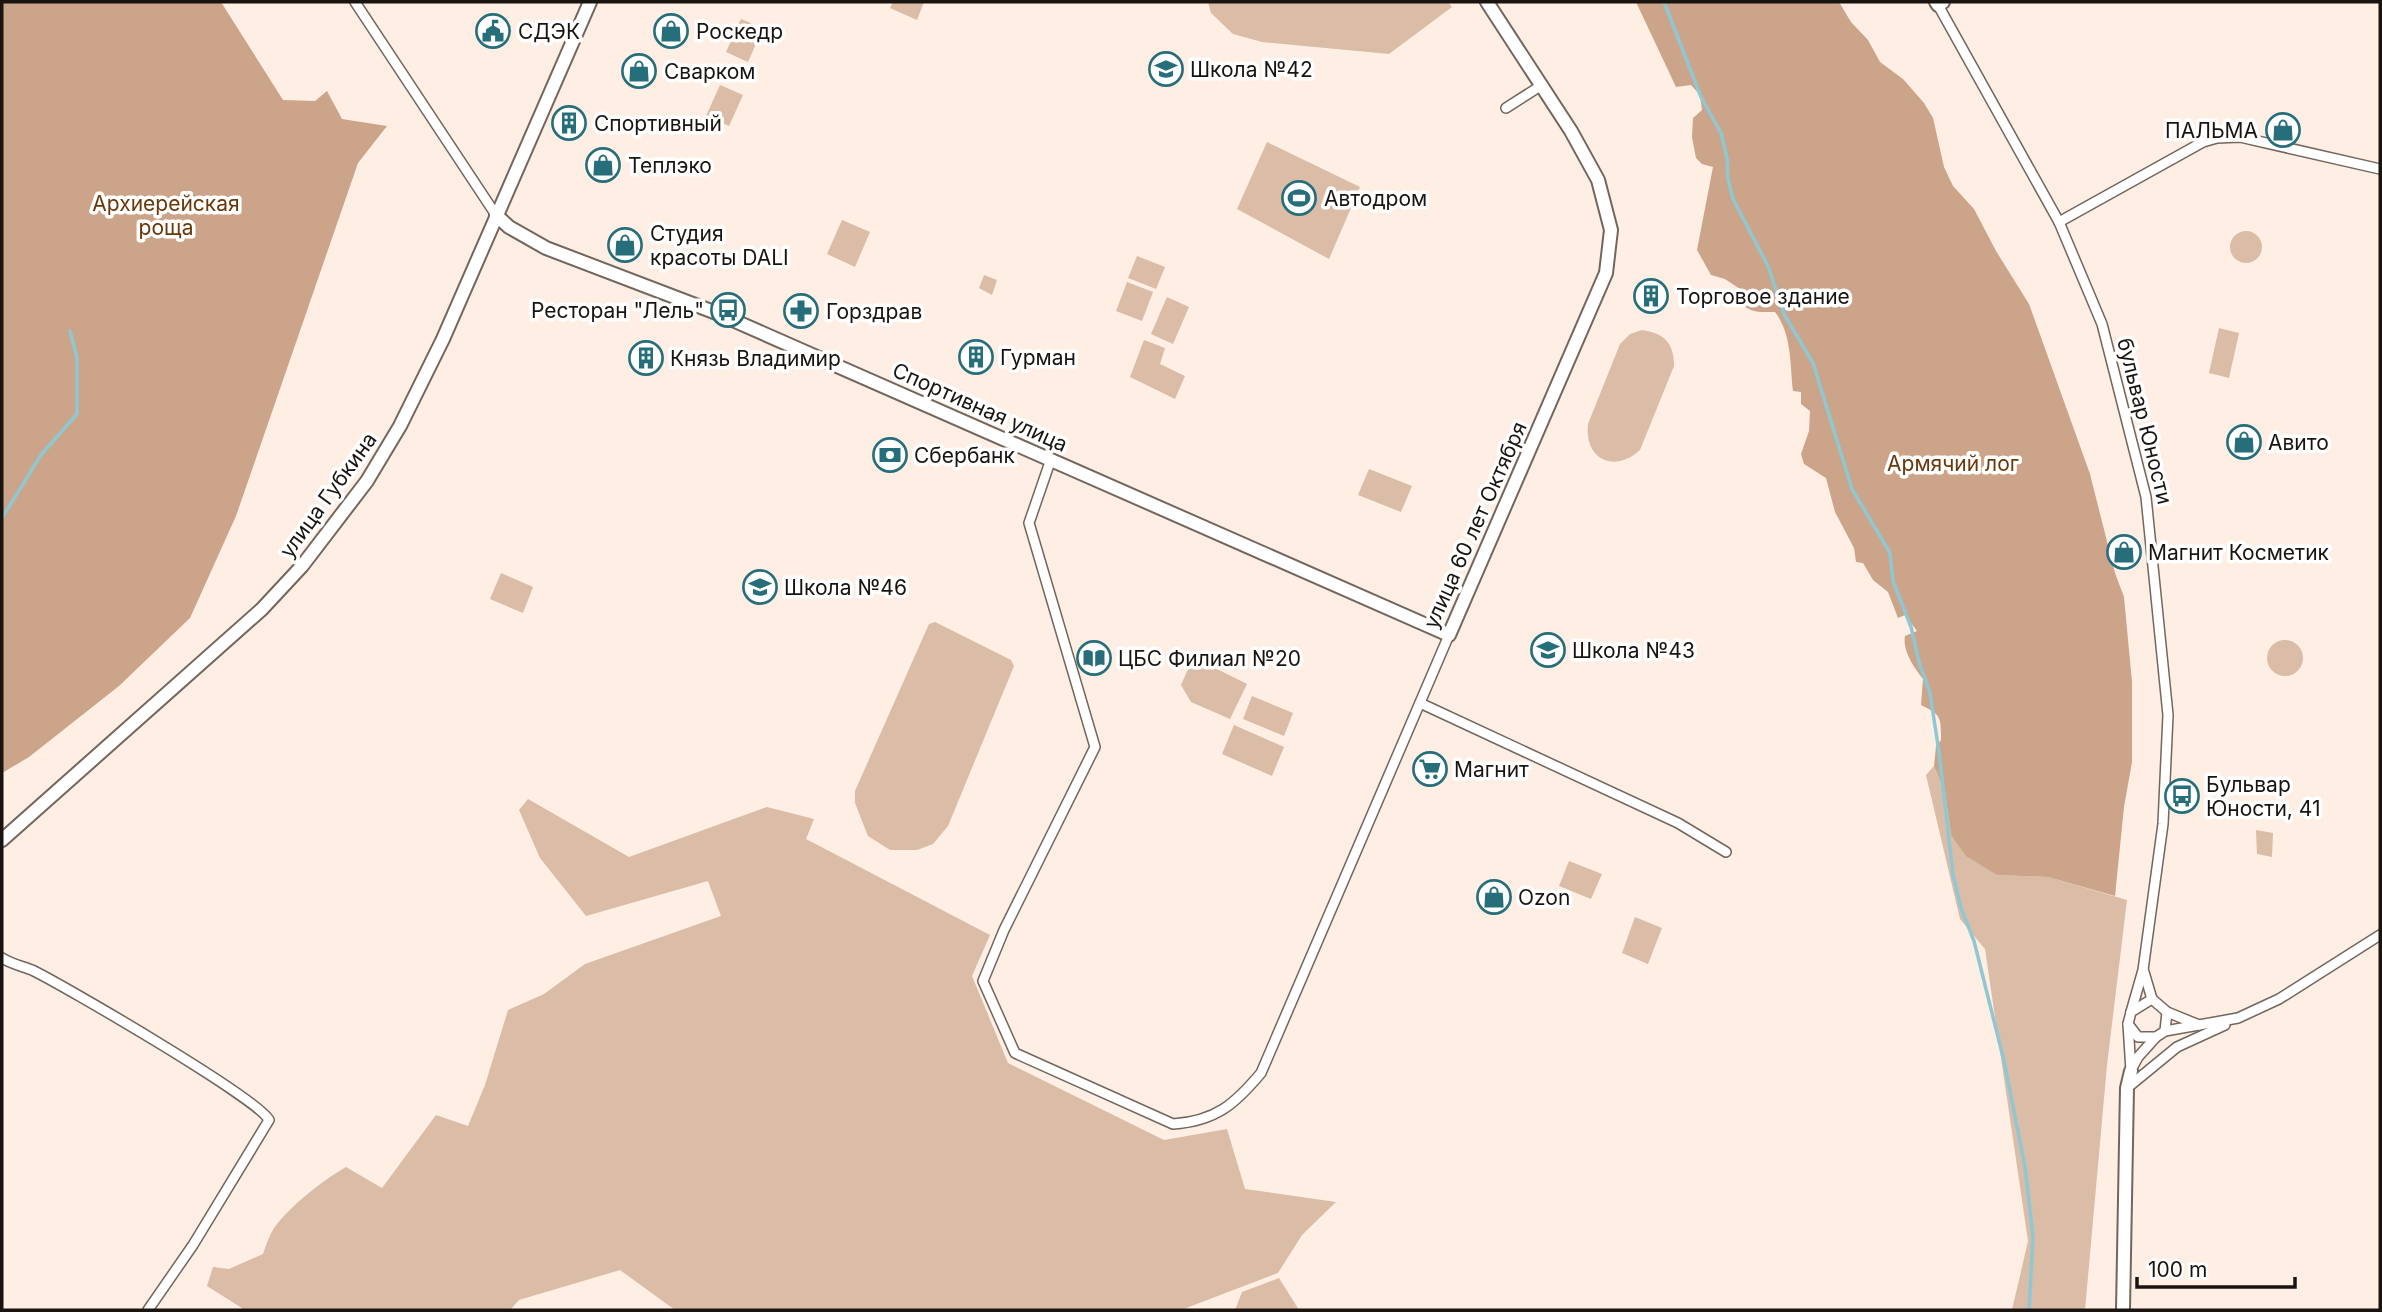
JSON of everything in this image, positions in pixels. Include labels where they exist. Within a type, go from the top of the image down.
[{"type":"street","points":[[355,2],[496,215]]},
{"type":"street","name":"улица Губкина","points":[[2,840],[261,609],[313,552],[367,481],[400,426],[443,339],[590,2]]},
{"type":"street","name":"улица 60 лет Октября","points":[[1051,459],[1030,523],[1095,747],[1004,930],[983,981],[1015,1053],[1173,1124],[1192,1122],[1211,1116],[1240,1099],[1261,1073],[1606,274],[1611,230],[1598,180],[1571,131],[1487,2]]},
{"type":"street","name":"бульвар Юности","points":[[1939,3],[2059,222],[2102,324],[2147,497],[2168,715],[2163,824],[2143,970],[2132,1012]]},
{"type":"street","points":[[1506,108],[1542,85]]},
{"type":"street","points":[[2059,222],[2191,149],[2217,138],[2240,137],[2380,169]]},
{"type":"street","name":"Спортивная улица","points":[[496,215],[519,233],[546,248],[726,317],[1449,635]]},
{"type":"street","points":[[1420,703],[1678,823],[1726,852]]},
{"type":"street","points":[[2127,1088],[2177,1047],[2279,999],[2380,935]]},
{"type":"street","points":[[2,958],[32,970],[154,1040],[246,1100],[266,1114],[269,1120],[193,1245],[148,1310]]},
{"type":"street","points":[[2143,970],[2152,999],[2167,1012],[2200,1026]]},
{"type":"street","points":[[2131,1071],[2128,1024],[2132,1012],[2152,999]]},
{"type":"street","points":[[2165,1031],[2167,1012]]},
{"type":"street","points":[[2123,1310],[2127,1088],[2131,1071],[2138,1057],[2165,1031],[2238,1018]]},
{"type":"street","points":[[2128,1024],[2138,1037],[2156,1037]]},
{"type":"shaded area","points":[[893,2],[924,2],[917,20],[890,8]]},
{"type":"shaded area","points":[[1208,2],[1448,2],[1452,7],[1389,54],[1262,42],[1233,34],[1211,13]]},
{"type":"shaded area","points":[[741,19],[763,28],[748,62],[726,52]]},
{"type":"shaded area","points":[[720,85],[743,95],[729,126],[706,116]]},
{"type":"shaded area","name":"Автодром","points":[[1267,142],[1360,187],[1329,259],[1237,209]]},
{"type":"shaded area","points":[[842,220],[870,232],[855,267],[827,254]]},
{"type":"shaded area","points":[[2246,231],[2258,235],[2262,247],[2258,259],[2246,263],[2234,259],[2230,247],[2234,235]]},
{"type":"shaded area","points":[[1137,256],[1165,267],[1156,289],[1128,278]]},
{"type":"shaded area","points":[[984,275],[997,280],[992,295],[979,288]]},
{"type":"shaded area","points":[[1127,282],[1153,292],[1142,321],[1116,311]]},
{"type":"shaded area","points":[[1167,297],[1189,307],[1173,344],[1151,334]]},
{"type":"shaded area","points":[[2219,328],[2239,333],[2229,378],[2209,373]]},
{"type":"shaded area","points":[[1642,330],[1666,340],[1672,351],[1674,366],[1640,450],[1630,457],[1611,462],[1596,454],[1591,446],[1588,424],[1620,344],[1630,334]]},
{"type":"shaded area","points":[[1144,340],[1165,348],[1160,364],[1185,376],[1175,399],[1130,377]]},
{"type":"shaded area","points":[[1369,469],[1412,486],[1401,512],[1358,495]]},
{"type":"shaded area","points":[[501,573],[533,587],[523,613],[490,599]]},
{"type":"shaded area","points":[[935,622],[1011,660],[1014,666],[948,826],[933,844],[917,850],[890,850],[868,836],[855,803],[855,791],[929,624]]},
{"type":"shaded area","points":[[2285,640],[2298,645],[2303,658],[2298,671],[2285,676],[2272,671],[2267,658],[2272,645]]},
{"type":"shaded area","points":[[1201,661],[1247,684],[1230,719],[1191,702],[1181,685],[1189,667]]},
{"type":"shaded area","points":[[1252,696],[1293,713],[1284,736],[1243,719]]},
{"type":"shaded area","points":[[1234,725],[1284,747],[1272,776],[1222,754]]},
{"type":"shaded area","points":[[1934,766],[1945,792],[1951,835],[1997,875],[2048,877],[2127,900],[2107,1065],[2085,1310],[2012,1310],[2028,1241],[1985,949],[1960,919],[1926,775]]},
{"type":"shaded area","points":[[528,799],[629,857],[767,807],[814,819],[806,839],[990,935],[972,976],[1008,1063],[1164,1140],[1227,1129],[1245,1189],[1336,1202],[1302,1235],[1278,1273],[1181,1310],[675,1310],[620,1270],[519,1300],[510,1310],[245,1310],[207,1286],[213,1267],[229,1269],[263,1254],[274,1228],[289,1211],[317,1186],[346,1167],[382,1188],[436,1115],[468,1126],[485,1085],[508,1010],[544,994],[585,964],[721,916],[708,881],[586,916],[540,858],[519,810]]},
{"type":"shaded area","points":[[2256,830],[2273,833],[2272,857],[2257,854]]},
{"type":"shaded area","points":[[1569,861],[1602,874],[1591,899],[1559,886]]},
{"type":"shaded area","points":[[1635,917],[1662,928],[1648,964],[1622,953]]},
{"type":"shaded area","points":[[1279,1278],[1299,1310],[1235,1310],[1242,1292]]},
{"type":"green space","name":"Архиерейская роща","points":[[2,2],[221,2],[283,100],[315,101],[327,91],[342,119],[387,126],[358,163],[236,516],[190,618],[119,686],[29,757],[2,773]]},
{"type":"green space","name":"Армячий лог","points":[[1636,2],[1839,2],[1851,22],[1868,40],[1880,62],[1903,79],[1933,118],[1944,167],[1953,186],[1974,209],[2029,304],[2090,474],[2115,573],[2124,597],[2132,682],[2132,762],[2124,807],[2115,896],[2048,877],[1997,875],[1966,856],[1951,835],[1945,792],[1934,766],[1936,746],[1941,740],[1940,722],[1937,715],[1921,705],[1923,679],[1905,647],[1905,636],[1917,631],[1905,615],[1898,618],[1888,592],[1873,580],[1863,563],[1856,562],[1854,548],[1835,512],[1826,478],[1804,464],[1801,454],[1809,431],[1810,411],[1801,404],[1801,392],[1793,391],[1789,350],[1781,321],[1775,312],[1755,311],[1742,304],[1738,299],[1740,289],[1725,279],[1711,275],[1697,250],[1713,167],[1702,164],[1696,158],[1692,137],[1693,118],[1702,110],[1700,95],[1691,85],[1676,87]]},
{"type":"waterway","points":[[1664,2],[1701,97],[1721,133],[1733,199],[1768,266],[1784,314],[1813,363],[1852,489],[1890,553],[1893,581],[1911,627],[1930,693],[1953,875],[1961,908],[1974,941],[2004,1061],[2025,1167],[2033,1237],[2029,1310]]},
{"type":"waterway","points":[[2,518],[41,455],[77,414],[77,358],[70,331]]},
{"type":"place","name":"СДЭК","points":[[493,31]]},
{"type":"place","name":"Роскедр","points":[[671,31]]},
{"type":"place","name":"Школа №42","points":[[1166,69]]},
{"type":"place","name":"Сварком","points":[[639,71]]},
{"type":"place","name":"Спортивный","points":[[569,123]]},
{"type":"place","name":"ПАЛЬМА","points":[[2283,130]]},
{"type":"place","name":"Теплэко","points":[[603,165]]},
{"type":"place","name":"Автодром","points":[[1299,198]]},
{"type":"place","name":"Студия красоты DALI","points":[[625,245]]},
{"type":"place","name":"Торговое здание","points":[[1651,296]]},
{"type":"place","name":"Ресторан \"Лель\"","points":[[728,310]]},
{"type":"place","name":"Горздрав","points":[[801,311]]},
{"type":"place","name":"Гурман","points":[[976,357]]},
{"type":"place","name":"Князь Владимир","points":[[646,358]]},
{"type":"place","name":"Авито","points":[[2244,442]]},
{"type":"place","name":"Сбербанк","points":[[890,455]]},
{"type":"place","name":"Магнит Косметик","points":[[2124,552]]},
{"type":"place","name":"Школа №46","points":[[760,587]]},
{"type":"place","name":"Школа №43","points":[[1548,650]]},
{"type":"place","name":"ЦБС Филиал №20","points":[[1094,658]]},
{"type":"place","name":"Магнит","points":[[1430,769]]},
{"type":"place","name":"Бульвар Юности, 41","points":[[2182,796]]},
{"type":"place","name":"Ozon","points":[[1494,897]]}]
